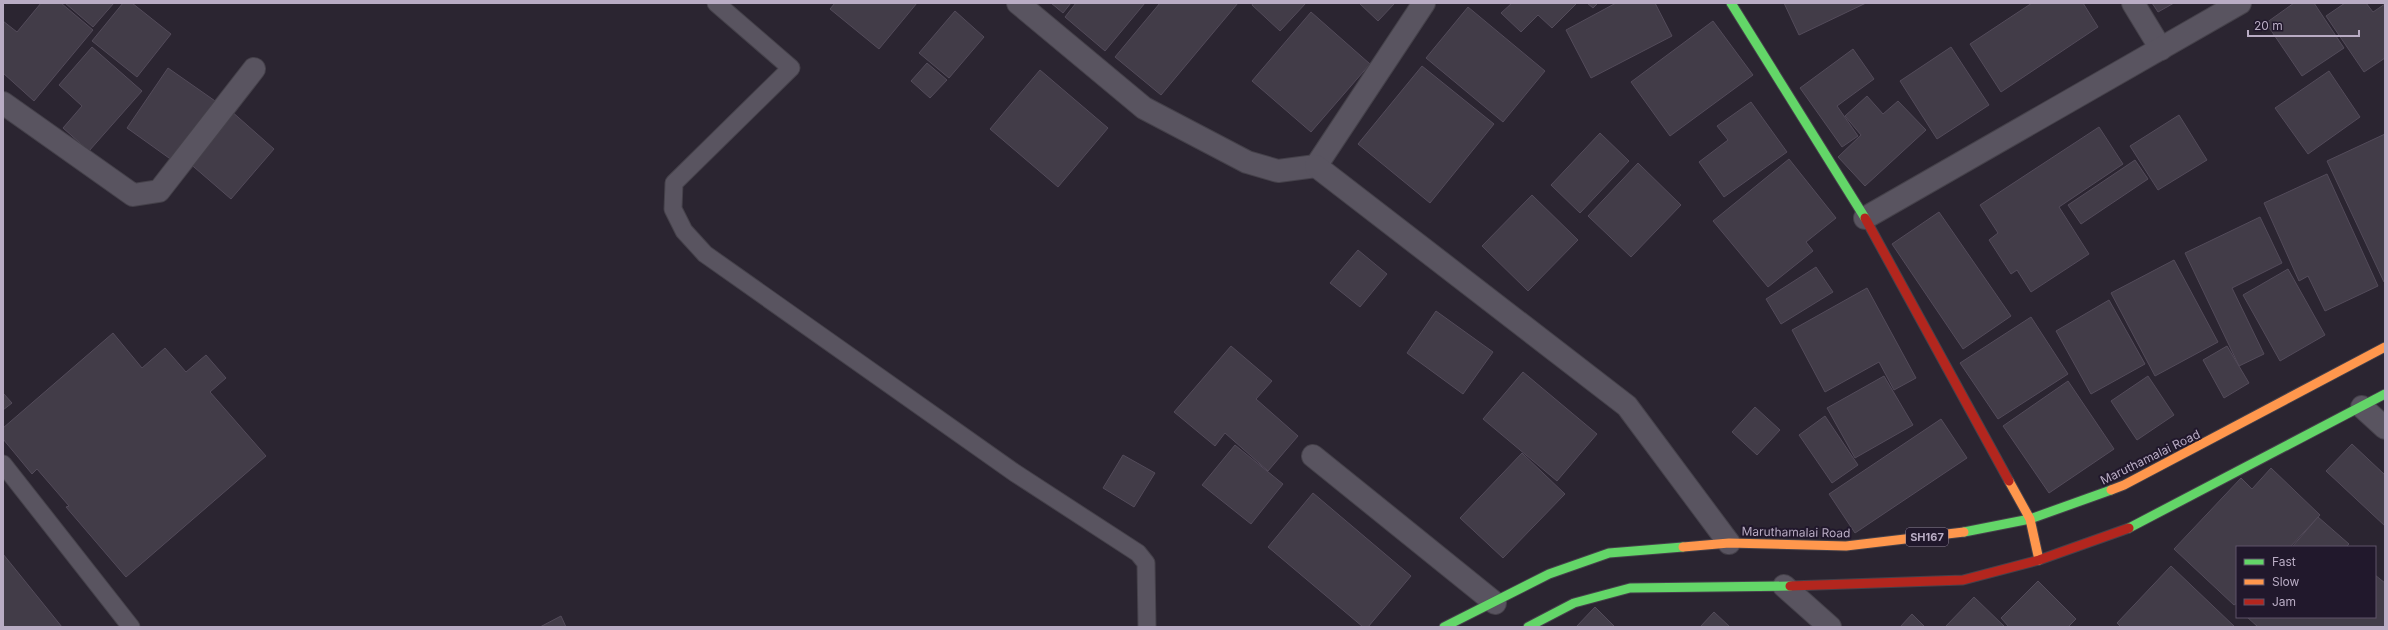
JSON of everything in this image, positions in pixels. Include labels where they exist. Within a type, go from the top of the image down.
[{"type":"main road","points":[[1731,3],[1865,218],[2030,519],[2039,560]]},
{"type":"main road","name":"Maruthamalai Road","points":[[1444,627],[1495,603],[1549,574],[1609,552],[1729,543],[1846,546],[1956,533],[2030,519],[2124,485],[2385,347]]},
{"type":"main road","points":[[1528,627],[1574,603],[1630,588],[1784,586],[1963,580],[2039,560],[2131,528],[2385,394]]},
{"type":"street","points":[[1018,3],[1144,108],[1247,162],[1278,171],[1316,166],[1627,406],[1729,543]]},
{"type":"street","points":[[1316,166],[1424,3]]},
{"type":"street","points":[[2133,3],[2160,49]]},
{"type":"street","points":[[1865,218],[2240,3]]},
{"type":"street","points":[[3,103],[133,195],[159,191],[254,69]]},
{"type":"street","points":[[2362,407],[2385,428]]},
{"type":"street","points":[[1314,456],[1495,603]]},
{"type":"street","points":[[1784,586],[1830,627]]},
{"type":"lane","points":[[716,3],[791,68],[674,184],[673,209],[684,231],[712,259],[1015,473],[1138,553],[1146,563],[1147,627]]},
{"type":"lane","points":[[3,464],[131,627]]},
{"type":"building","points":[[41,3],[61,3],[93,30],[34,101],[3,73],[3,21],[17,32]]},
{"type":"building","points":[[65,3],[114,3],[93,27]]},
{"type":"building","points":[[123,3],[132,3],[171,34],[137,77],[92,41]]},
{"type":"building","points":[[835,3],[917,3],[879,49],[830,9]]},
{"type":"building","points":[[1051,3],[1071,3],[1063,13]]},
{"type":"building","points":[[1076,3],[1145,3],[1105,51],[1065,17]]},
{"type":"building","points":[[1160,3],[1238,3],[1161,95],[1115,57]]},
{"type":"building","points":[[1253,3],[1306,3],[1280,31],[1252,5]]},
{"type":"building","points":[[1359,3],[1395,3],[1378,21]]},
{"type":"building","points":[[1512,3],[1577,3],[1552,28],[1538,15],[1521,32],[1501,13]]},
{"type":"building","points":[[1587,3],[1598,3],[1593,8]]},
{"type":"building","points":[[1616,3],[1655,3],[1672,36],[1591,78],[1566,30]]},
{"type":"building","points":[[1784,3],[1866,3],[1799,35]]},
{"type":"building","points":[[2032,3],[2083,3],[2098,27],[2001,92],[1970,44]]},
{"type":"building","points":[[2152,3],[2174,3],[2158,12]]},
{"type":"building","points":[[2294,3],[2314,3],[2344,48],[2302,76],[2266,23]]},
{"type":"building","points":[[2345,3],[2366,3],[2373,12],[2385,4],[2385,58],[2364,72],[2326,16]]},
{"type":"building","points":[[1468,7],[1545,71],[1503,122],[1426,58]]},
{"type":"building","points":[[955,11],[984,37],[949,78],[919,53]]},
{"type":"building","points":[[1311,12],[1370,64],[1311,132],[1252,81]]},
{"type":"building","points":[[1713,21],[1753,75],[1670,136],[1631,82]]},
{"type":"building","points":[[92,47],[142,91],[89,151],[63,128],[82,106],[59,85]]},
{"type":"building","points":[[1951,47],[1989,105],[1937,139],[1900,81]]},
{"type":"building","points":[[1853,49],[1874,79],[1837,106],[1858,136],[1842,147],[1800,88]]},
{"type":"building","points":[[927,63],[947,80],[930,98],[911,81]]},
{"type":"building","points":[[1422,66],[1494,124],[1430,203],[1358,144]]},
{"type":"building","points":[[168,68],[218,103],[176,163],[127,128]]},
{"type":"building","points":[[1040,70],[1108,128],[1058,187],[990,129]]},
{"type":"building","points":[[2329,71],[2360,117],[2308,154],[2275,108]]},
{"type":"building","points":[[1867,96],[1883,114],[1898,101],[1926,130],[1865,186],[1838,157],[1861,135],[1845,116]]},
{"type":"building","points":[[1751,102],[1787,152],[1724,197],[1699,162],[1728,140],[1717,126]]},
{"type":"building","points":[[230,110],[274,149],[231,199],[187,161]]},
{"type":"building","points":[[2179,115],[2207,160],[2158,190],[2130,146]]},
{"type":"building","points":[[2099,127],[2123,164],[2059,207],[2089,254],[2031,292],[2017,270],[2011,274],[1989,240],[1998,233],[1980,205]]},
{"type":"building","points":[[1600,133],[1629,161],[1580,213],[1551,185]]},
{"type":"building","points":[[2385,134],[2385,282],[2384,282],[2327,161]]},
{"type":"building","points":[[1789,159],[1836,218],[1806,242],[1813,251],[1768,287],[1713,221]]},
{"type":"building","points":[[2135,160],[2148,179],[2081,224],[2068,205]]},
{"type":"building","points":[[1638,163],[1681,205],[1631,257],[1588,216]]},
{"type":"building","points":[[2327,174],[2378,286],[2325,311],[2308,276],[2299,281],[2264,203]]},
{"type":"building","points":[[1532,195],[1578,240],[1528,291],[1482,246]]},
{"type":"building","points":[[1939,212],[2011,316],[1963,349],[1892,244]]},
{"type":"building","points":[[2260,217],[2282,263],[2232,288],[2264,354],[2239,366],[2185,253]]},
{"type":"building","points":[[1358,250],[1387,274],[1360,307],[1330,283]]},
{"type":"building","points":[[2174,260],[2218,342],[2155,376],[2111,293]]},
{"type":"building","points":[[1816,267],[1833,292],[1781,324],[1766,299]]},
{"type":"building","points":[[2288,269],[2325,335],[2280,361],[2243,295]]},
{"type":"building","points":[[1867,288],[1916,378],[1894,390],[1879,362],[1825,392],[1792,330]]},
{"type":"building","points":[[2109,300],[2145,364],[2091,394],[2056,331]]},
{"type":"building","points":[[1436,311],[1493,352],[1463,394],[1407,353]]},
{"type":"building","points":[[2031,317],[2068,374],[1998,419],[1960,363]]},
{"type":"building","points":[[113,333],[142,368],[165,348],[186,372],[206,355],[226,378],[210,392],[266,456],[126,577],[66,507],[69,506],[37,469],[32,474],[3,439],[3,428]]},
{"type":"building","points":[[1231,346],[1272,381],[1256,399],[1298,436],[1268,471],[1225,433],[1215,446],[1174,412]]},
{"type":"building","points":[[2227,346],[2249,383],[2224,398],[2203,360]]},
{"type":"building","points":[[1523,372],[1597,434],[1557,481],[1483,419]]},
{"type":"building","points":[[1884,376],[1913,425],[1855,458],[1827,408]]},
{"type":"building","points":[[2148,376],[2174,415],[2137,440],[2111,401]]},
{"type":"building","points":[[2068,381],[2114,449],[2049,493],[2003,426]]},
{"type":"building","points":[[3,393],[12,403],[3,410]]},
{"type":"building","points":[[1755,407],[1780,430],[1757,455],[1732,432]]},
{"type":"building","points":[[1825,416],[1858,465],[1832,483],[1799,435]]},
{"type":"building","points":[[1941,419],[1967,458],[1855,533],[1829,494]]},
{"type":"building","points":[[2352,444],[2385,475],[2385,526],[2326,471]]},
{"type":"building","points":[[1235,445],[1283,484],[1251,524],[1202,485]]},
{"type":"building","points":[[1522,453],[1565,494],[1503,558],[1460,518]]},
{"type":"building","points":[[1123,455],[1155,473],[1134,507],[1103,488]]},
{"type":"building","points":[[2271,468],[2320,515],[2291,546],[2236,546],[2236,604],[2234,605],[2174,549],[2241,478],[2252,489]]},
{"type":"building","points":[[1313,493],[1411,576],[1368,627],[1363,627],[1268,547]]},
{"type":"building","points":[[2318,517],[2349,544],[2347,546],[2293,546]]},
{"type":"building","points":[[3,554],[62,627],[3,627]]},
{"type":"building","points":[[2171,566],[2235,627],[2121,627],[2117,623]]},
{"type":"building","points":[[2376,576],[2385,583],[2385,627],[2258,627],[2248,618],[2376,618]]},
{"type":"building","points":[[2038,581],[2076,619],[2068,627],[2009,627],[2001,618]]},
{"type":"building","points":[[1974,597],[2005,627],[1945,627]]},
{"type":"building","points":[[1595,607],[1615,627],[1576,627]]},
{"type":"building","points":[[1714,612],[1730,627],[1700,627]]},
{"type":"building","points":[[1912,614],[1925,627],[1900,627]]},
{"type":"building","points":[[561,616],[566,627],[540,627]]},
{"type":"traffic: fast","points":[[1731,3],[1865,218]]},
{"type":"traffic: fast","points":[[2129,528],[2385,394]]},
{"type":"traffic: fast","points":[[1964,532],[2030,519],[2111,490]]},
{"type":"traffic: fast","points":[[1444,627],[1549,574],[1609,553],[1683,547]]},
{"type":"traffic: fast","points":[[1528,627],[1574,603],[1630,588],[1790,586]]},
{"type":"traffic: slow","points":[[2111,490],[2124,485],[2385,347]]},
{"type":"traffic: slow","points":[[2009,481],[2030,519],[2039,560]]},
{"type":"traffic: slow","points":[[1683,547],[1729,543],[1846,546],[1964,532]]},
{"type":"traffic: jam","points":[[1865,218],[2009,481]]},
{"type":"traffic: jam","points":[[1790,586],[1963,580],[2039,560],[2129,528]]}]
